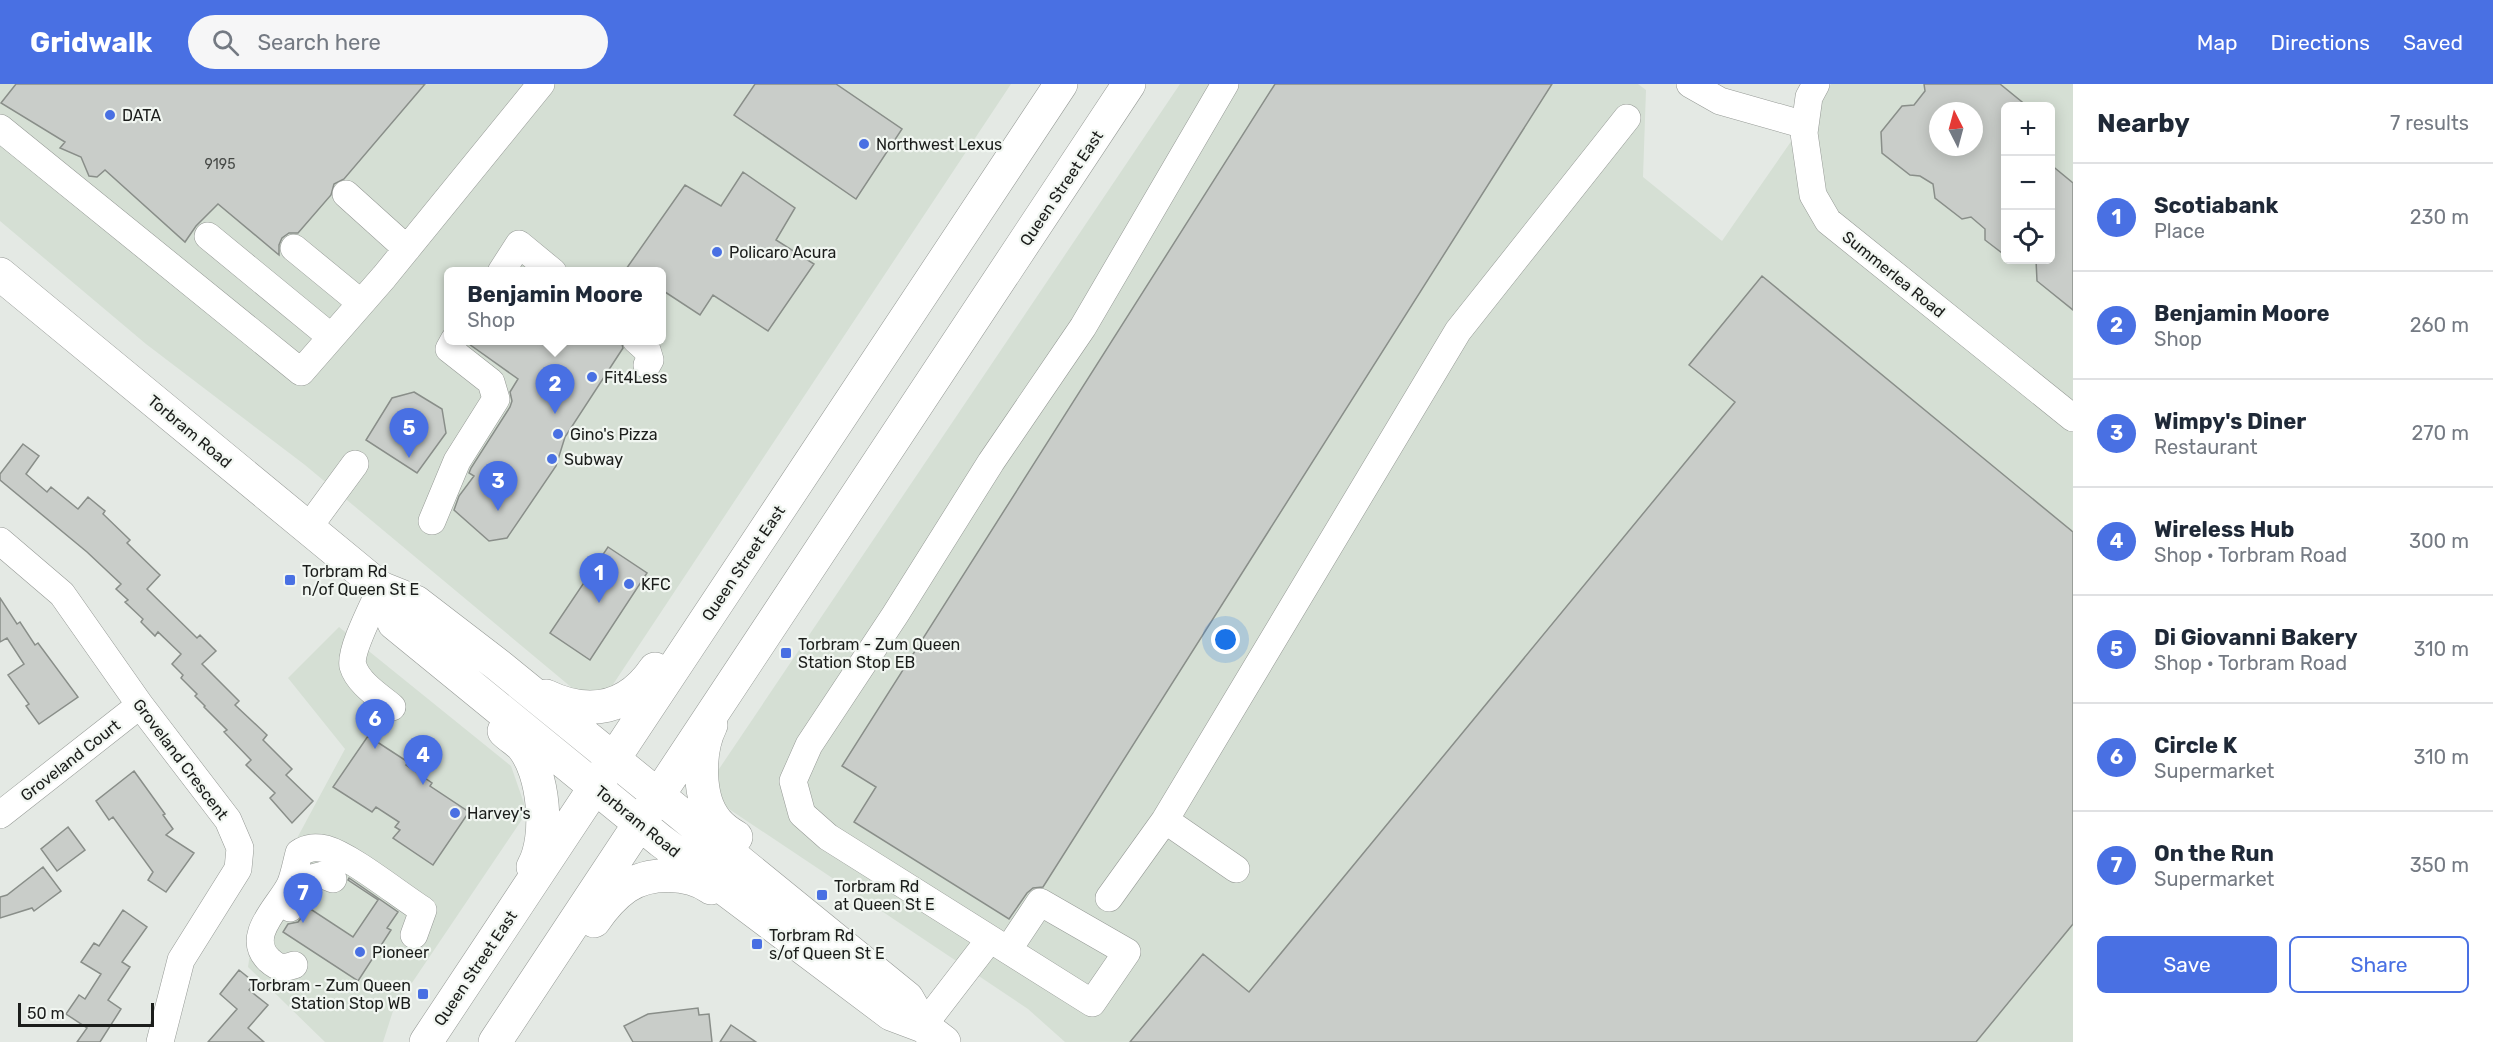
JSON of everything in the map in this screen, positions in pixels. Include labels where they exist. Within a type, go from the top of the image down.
[{"type":"main road","name":"Queen Street East","points":[[426,1042],[1060,84]]},
{"type":"main road","name":"Queen Street East","points":[[496,1041],[1129,84]]},
{"type":"main road","name":"Torbram Road","points":[[0,274],[381,588],[416,602],[614,757],[907,998],[934,1034]]},
{"type":"main road","name":"Torbram Road","points":[[381,588],[394,624],[418,644],[640,823],[792,941],[891,1014],[934,1034]]},
{"type":"main road","points":[[498,665],[510,668],[548,697],[574,707],[611,705],[639,690],[706,591],[726,589]]},
{"type":"main road","points":[[418,644],[430,670],[522,746],[532,763],[542,798],[540,848],[536,862],[502,918],[501,929]]},
{"type":"main road","points":[[751,653],[747,670],[710,728],[705,745],[702,784],[707,806],[717,821],[851,934],[854,954]]},
{"type":"main road","points":[[496,1041],[521,1033],[605,905],[628,886],[639,881],[686,876],[703,882],[782,939],[792,941]]},
{"type":"street","points":[[0,128],[301,372],[407,249],[541,84]]},
{"type":"street","points":[[934,1034],[999,945],[828,837],[802,814],[793,781],[809,745],[991,462],[1083,327],[1225,84]]},
{"type":"street","points":[[1690,84],[1726,93],[1805,126]]},
{"type":"street","name":"Summerlea Road","points":[[1816,84],[1809,97],[1804,133],[1813,195],[1828,221],[2073,418]]},
{"type":"street","points":[[1109,898],[1165,820],[1458,331],[1627,118]]},
{"type":"street","points":[[346,194],[407,249]]},
{"type":"street","points":[[208,236],[331,337]]},
{"type":"street","points":[[504,267],[519,243],[547,267]]},
{"type":"street","points":[[294,248],[361,303]]},
{"type":"street","points":[[432,521],[457,461],[496,399],[491,382],[449,349],[451,345]]},
{"type":"street","points":[[308,528],[355,464]]},
{"type":"street","name":"Groveland Crescent","points":[[0,542],[62,594],[140,705],[228,820],[240,849],[238,869],[181,960],[160,1042]]},
{"type":"street","points":[[381,588],[354,648],[353,666],[363,682],[392,707]]},
{"type":"street","name":"Groveland Court","points":[[0,815],[140,705]]},
{"type":"street","points":[[1165,820],[1236,868]]},
{"type":"street","points":[[333,879],[323,875],[308,879],[275,932],[271,943],[274,952],[294,965],[277,968],[263,955],[259,939],[267,920],[290,885],[299,853],[311,847],[328,850],[352,862],[423,910],[414,935]]},
{"type":"shaded area","points":[[0,84],[1011,84],[609,689],[577,692],[305,465],[146,344],[0,221]]},
{"type":"shaded area","points":[[1180,84],[1638,84],[1646,90],[1643,177],[1722,241],[1831,84],[2073,84],[2073,1042],[1065,1042],[1028,1009],[723,805],[718,794],[717,773]]},
{"type":"shaded area","points":[[339,627],[511,766],[527,812],[393,1011],[383,1042],[325,1042],[248,967],[254,927],[285,881],[288,855],[345,749],[288,678]]},
{"type":"building","points":[[16,84],[425,84],[344,179],[334,184],[331,195],[298,233],[289,233],[282,238],[279,255],[218,204],[196,226],[185,242],[105,170],[97,177],[89,176],[81,157],[60,148],[65,142],[1,103]]},
{"type":"building","points":[[755,84],[836,84],[902,129],[856,199],[734,115]]},
{"type":"building","points":[[1275,84],[1552,84],[1043,887],[1033,888],[1027,893],[1009,919],[854,822],[876,787],[842,766]]},
{"type":"building","points":[[1924,84],[2000,84],[2022,102],[2001,102],[2001,252],[1985,240],[1985,229],[1971,217],[1962,219],[1935,198],[1933,184],[1920,176],[1910,175],[1882,153],[1881,132],[1902,106],[1914,105],[1925,91]]},
{"type":"building","points":[[2055,168],[2073,183],[2073,310],[2037,281],[2036,264],[2055,264]]},
{"type":"building","name":"Policaro Acura","points":[[743,172],[795,208],[776,240],[814,264],[768,331],[713,295],[700,315],[666,293],[666,267],[628,267],[685,185],[721,206]]},
{"type":"building","points":[[1762,276],[2073,532],[2073,924],[1976,1042],[1130,1042],[1203,954],[1249,992],[1735,402],[1689,365]]},
{"type":"building","points":[[470,345],[622,345],[623,348],[565,437],[556,466],[507,538],[489,541],[454,510],[459,496],[474,476],[469,473],[471,468],[510,407],[512,401],[510,392],[518,379]]},
{"type":"building","points":[[414,392],[442,409],[446,433],[417,473],[366,440],[392,398]]},
{"type":"building","points":[[23,444],[39,456],[26,474],[47,492],[51,487],[78,509],[88,497],[105,511],[103,514],[130,540],[127,543],[160,575],[147,589],[197,638],[200,635],[216,651],[202,664],[239,701],[235,705],[267,735],[263,740],[292,769],[286,775],[313,801],[292,823],[270,798],[275,793],[246,765],[251,760],[224,732],[227,730],[204,707],[195,696],[197,694],[181,678],[183,675],[172,664],[181,654],[158,632],[155,636],[141,622],[143,619],[125,602],[128,600],[116,589],[121,584],[87,552],[0,480],[0,474]]},
{"type":"building","points":[[608,547],[647,573],[590,660],[550,633]]},
{"type":"building","points":[[0,598],[17,624],[20,622],[35,645],[38,643],[78,697],[39,724],[26,706],[29,704],[8,675],[24,664],[7,638],[0,642]]},
{"type":"building","points":[[368,736],[408,762],[406,765],[432,783],[430,786],[469,812],[433,865],[393,838],[400,830],[395,827],[399,822],[376,807],[372,812],[333,787]]},
{"type":"building","points":[[134,771],[173,829],[166,835],[194,853],[166,892],[148,880],[153,872],[113,817],[109,820],[96,801]]},
{"type":"building","points":[[68,827],[85,850],[57,871],[41,849]]},
{"type":"building","points":[[43,867],[61,891],[34,911],[32,908],[0,918],[0,897],[7,895]]},
{"type":"building","points":[[349,878],[398,912],[387,928],[391,930],[358,981],[283,932],[288,924],[298,922],[309,908],[353,937],[378,900],[348,880]]},
{"type":"building","points":[[123,910],[147,927],[122,962],[130,967],[108,1000],[121,1009],[100,1042],[77,1042],[87,1028],[66,1014],[79,995],[85,999],[101,974],[81,962],[94,943],[99,946]]},
{"type":"building","points":[[239,970],[255,983],[249,990],[268,1005],[248,1028],[264,1042],[208,1042],[237,1009],[220,994]]},
{"type":"building","points":[[698,1008],[699,1015],[709,1014],[712,1042],[633,1042],[624,1026],[648,1014]]},
{"type":"building","points":[[731,1025],[756,1042],[720,1042]]},
{"type":"place","name":"DATA","points":[[110,115]]},
{"type":"place","name":"Northwest Lexus","points":[[864,144]]},
{"type":"place","name":"Policaro Acura","points":[[717,252]]},
{"type":"place","name":"Fit4Less","points":[[592,377]]},
{"type":"place","name":"Benjamin Moore","points":[[555,414]]},
{"type":"place","name":"Gino's Pizza","points":[[558,434]]},
{"type":"place","name":"Di Giovanni Bakery","points":[[409,458]]},
{"type":"place","name":"Subway","points":[[552,459]]},
{"type":"place","name":"Wimpy's Diner","points":[[498,511]]},
{"type":"place","name":"Torbram Rd n/of Queen St E","points":[[290,580]]},
{"type":"place","name":"KFC","points":[[629,584]]},
{"type":"place","name":"Scotiabank","points":[[599,603]]},
{"type":"place","name":"Torbram - Zum Queen Station Stop EB","points":[[786,653]]},
{"type":"place","name":"Circle K","points":[[375,749]]},
{"type":"place","name":"Wireless Hub","points":[[423,785]]},
{"type":"place","name":"Harvey's","points":[[455,813]]},
{"type":"place","name":"Torbram Rd at Queen St E","points":[[822,895]]},
{"type":"place","name":"On the Run","points":[[303,923]]},
{"type":"place","name":"Torbram Rd s/of Queen St E","points":[[757,944]]},
{"type":"place","name":"Pioneer","points":[[360,952]]},
{"type":"place","name":"Torbram - Zum Queen Station Stop WB","points":[[423,994]]}]
